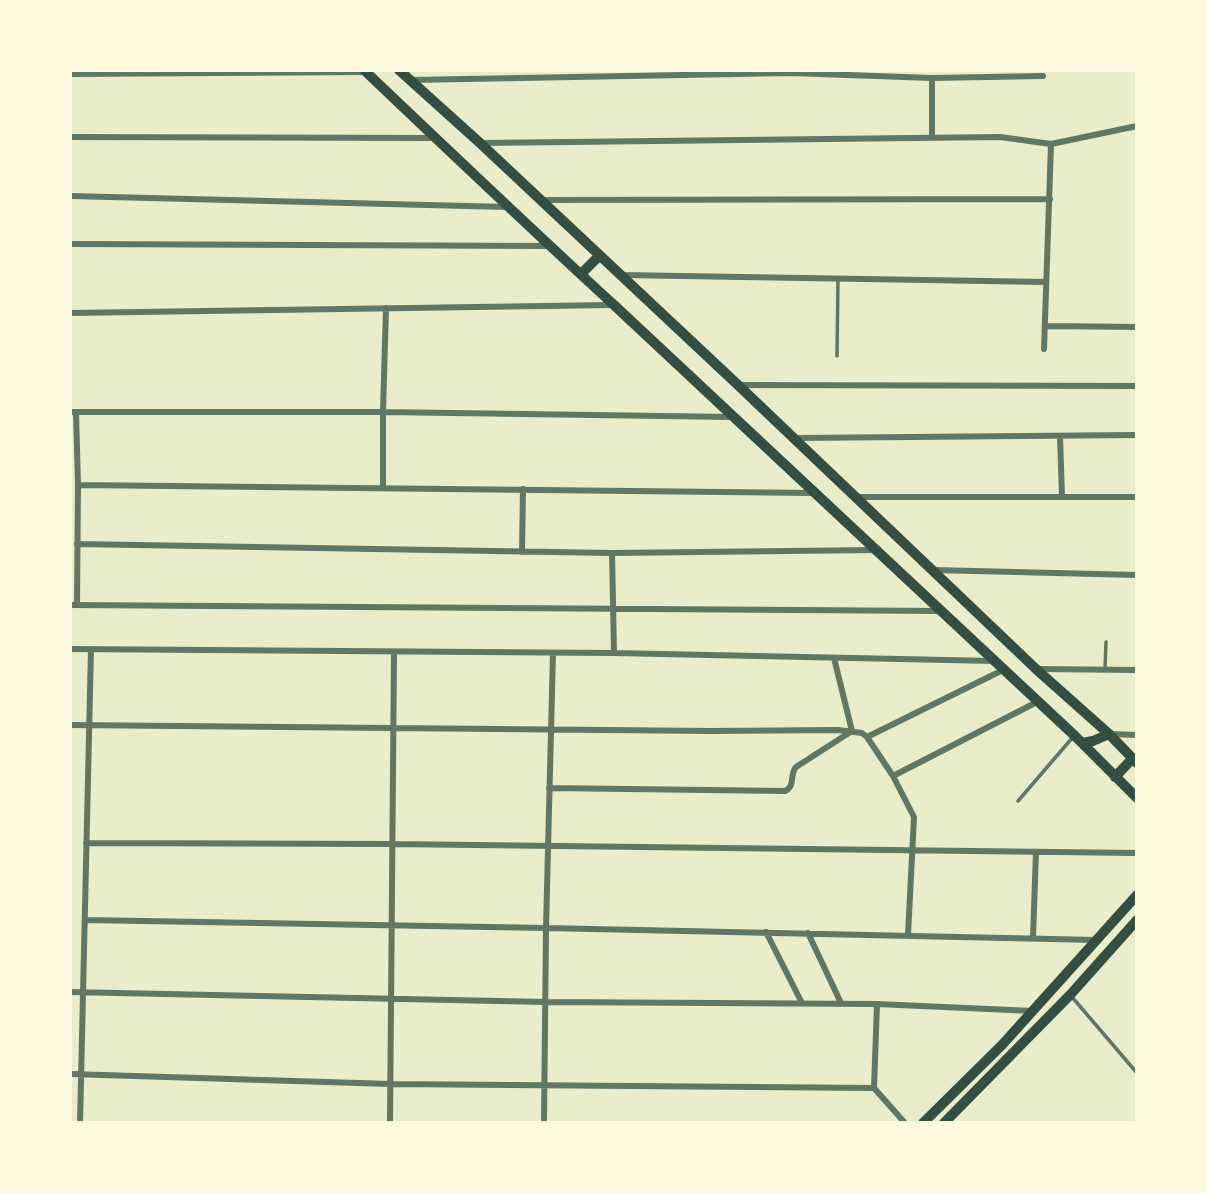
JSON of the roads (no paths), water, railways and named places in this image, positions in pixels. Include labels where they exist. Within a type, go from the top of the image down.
[{"type":"main road","points":[[398,70],[738,385],[1035,669],[1109,734],[1135,761],[1115,777]]},
{"type":"main road","points":[[365,71],[1078,739],[1137,798]]},
{"type":"main road","points":[[581,274],[599,256]]},
{"type":"main road","points":[[1078,739],[1109,734]]},
{"type":"main road","points":[[923,1123],[1002,1045],[1137,895]]},
{"type":"main road","points":[[944,1123],[1070,995],[1137,920]]},
{"type":"street","points":[[70,74],[365,71]]},
{"type":"street","points":[[409,80],[792,72],[932,78],[1044,76]]},
{"type":"street","points":[[932,78],[932,137]]},
{"type":"street","points":[[480,144],[932,137],[1000,137],[1051,144],[1137,126]]},
{"type":"street","points":[[70,137],[437,138]]},
{"type":"street","points":[[1044,349],[1051,144]]},
{"type":"street","points":[[70,196],[509,207]]},
{"type":"street","points":[[539,200],[1050,199]]},
{"type":"street","points":[[70,244],[549,246]]},
{"type":"street","points":[[620,275],[1046,282]]},
{"type":"street","points":[[70,313],[614,305]]},
{"type":"street","points":[[383,488],[386,308]]},
{"type":"street","points":[[1045,326],[1137,327]]},
{"type":"street","points":[[738,385],[1137,386]]},
{"type":"street","points":[[734,418],[383,412],[73,412],[78,485],[74,605],[940,611]]},
{"type":"street","points":[[793,438],[1137,435]]},
{"type":"street","points":[[1060,436],[1062,497]]},
{"type":"street","points":[[78,485],[815,493]]},
{"type":"street","points":[[522,552],[523,489]]},
{"type":"street","points":[[856,498],[1137,497]]},
{"type":"street","points":[[77,544],[612,553],[875,550]]},
{"type":"street","points":[[612,553],[614,653]]},
{"type":"street","points":[[932,570],[1137,575]]},
{"type":"street","points":[[70,649],[614,653],[994,661]]},
{"type":"street","points":[[80,1123],[90,649]]},
{"type":"street","points":[[390,1123],[394,652]]},
{"type":"street","points":[[544,1123],[553,653]]},
{"type":"street","points":[[834,658],[852,731]]},
{"type":"street","points":[[1035,669],[1137,670]]},
{"type":"street","points":[[867,737],[1003,670]]},
{"type":"street","points":[[892,776],[1037,702]]},
{"type":"street","points":[[70,725],[862,733],[892,776],[914,817],[908,935]]},
{"type":"street","points":[[549,788],[785,791],[792,785],[792,774],[796,767],[852,731]]},
{"type":"street","points":[[1109,734],[1137,735]]},
{"type":"street","points":[[86,843],[1137,853]]},
{"type":"street","points":[[1032,938],[1036,852]]},
{"type":"street","points":[[85,920],[1096,940]]},
{"type":"street","points":[[766,932],[802,1003]]},
{"type":"street","points":[[808,933],[841,1003]]},
{"type":"street","points":[[70,992],[546,1002],[841,1003],[1033,1011]]},
{"type":"street","points":[[877,1004],[873,1088],[905,1123]]},
{"type":"street","points":[[70,1074],[390,1084],[873,1088]]},
{"type":"lane","points":[[837,356],[838,278]]},
{"type":"lane","points":[[1105,669],[1106,642]]},
{"type":"lane","points":[[1018,801],[1078,739]]},
{"type":"lane","points":[[1070,995],[1137,1073]]}]
